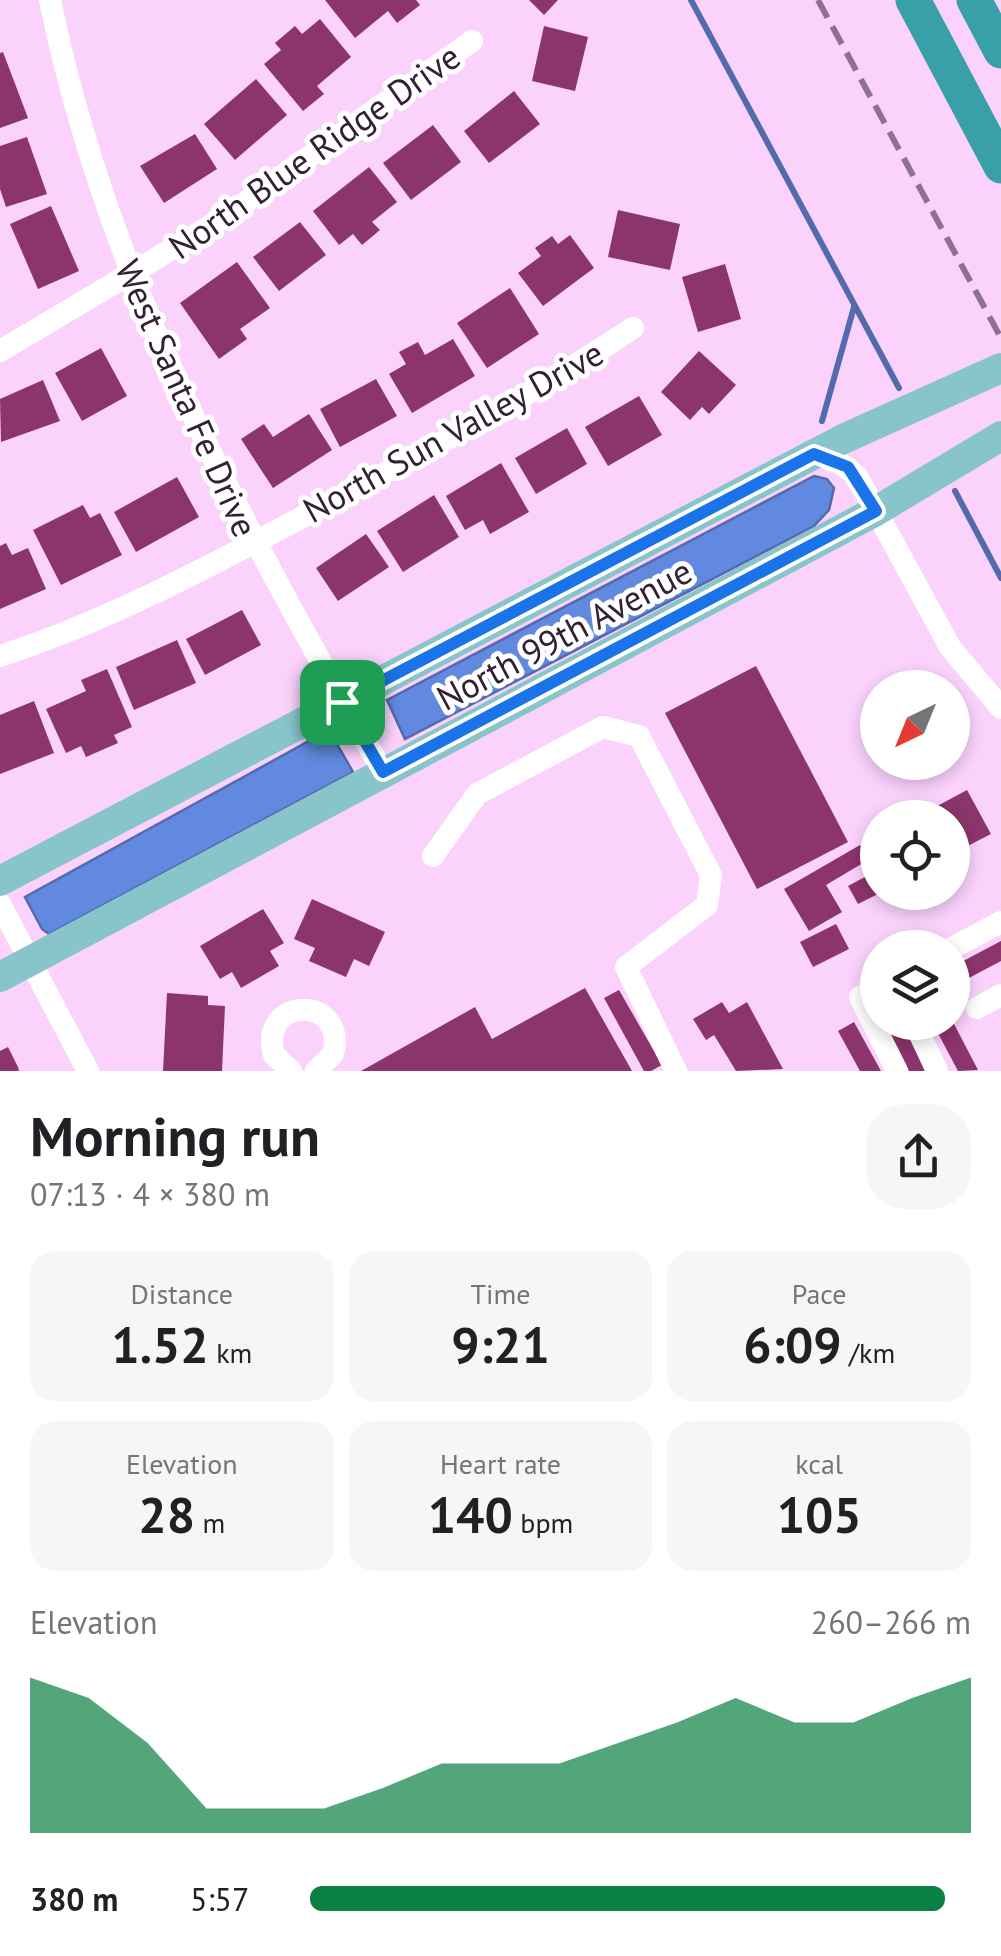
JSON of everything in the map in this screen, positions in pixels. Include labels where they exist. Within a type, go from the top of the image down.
[{"type":"highway","points":[[913,0],[1001,166]]},
{"type":"highway","points":[[974,0],[1001,50]]},
{"type":"main road","name":"North 99th Avenue","points":[[0,882],[814,454],[1001,368]]},
{"type":"main road","name":"North 99th Avenue","points":[[0,977],[876,511],[1001,436]]},
{"type":"street","name":"West Santa Fe Drive","points":[[50,0],[98,190],[129,276],[252,543],[383,772]]},
{"type":"street","name":"North Blue Ridge Drive","points":[[0,350],[219,221],[472,41]]},
{"type":"street","name":"North Sun Valley Drive","points":[[0,656],[63,636],[252,543],[529,397],[633,328]]},
{"type":"street","points":[[814,454],[848,467],[950,646],[1001,708]]},
{"type":"street","points":[[433,856],[477,794],[604,726],[639,736],[711,875],[707,905],[626,968],[676,1071]]},
{"type":"street","points":[[0,904],[88,1071]]},
{"type":"street","points":[[970,938],[1001,922]]},
{"type":"street","points":[[977,1008],[1001,995]]},
{"type":"street","points":[[290,1071],[274,1055],[272,1034],[284,1016],[304,1009],[324,1016],[335,1034],[334,1054],[316,1071]]},
{"type":"street","points":[[881,1040],[896,1071]]},
{"type":"street","points":[[922,1040],[937,1071]]},
{"type":"water","points":[[814,476],[827,479],[834,488],[829,510],[814,526],[405,739],[387,700]]},
{"type":"water","points":[[329,730],[353,772],[49,934],[42,929],[25,897]]},
{"type":"building","points":[[325,0],[416,0],[420,5],[397,23],[388,11],[355,38]]},
{"type":"building","points":[[529,0],[558,0],[544,15]]},
{"type":"building","points":[[320,19],[351,57],[317,86],[324,94],[303,111],[264,64],[281,50],[275,43],[295,26],[302,34]]},
{"type":"building","points":[[544,26],[588,37],[575,91],[532,81]]},
{"type":"building","points":[[3,52],[28,118],[0,128],[0,53]]},
{"type":"building","points":[[256,79],[287,115],[235,160],[204,124]]},
{"type":"building","points":[[514,91],[540,124],[489,163],[464,131]]},
{"type":"building","points":[[433,125],[461,162],[411,200],[383,163]]},
{"type":"building","points":[[195,134],[217,169],[164,203],[140,166]]},
{"type":"building","points":[[27,137],[47,194],[6,207],[0,189],[0,146]]},
{"type":"building","points":[[369,167],[397,202],[372,222],[380,230],[362,245],[353,234],[339,245],[313,211]]},
{"type":"building","points":[[51,206],[79,271],[38,289],[10,224]]},
{"type":"building","points":[[618,210],[680,224],[670,270],[608,257]]},
{"type":"building","points":[[300,222],[326,255],[279,291],[253,257]]},
{"type":"building","points":[[570,235],[594,268],[543,306],[518,273],[541,256],[535,248],[552,236],[558,244]]},
{"type":"building","points":[[237,262],[270,308],[240,329],[247,339],[219,359],[180,303]]},
{"type":"building","points":[[725,264],[741,319],[698,332],[682,277]]},
{"type":"building","points":[[510,288],[539,334],[487,368],[457,323]]},
{"type":"building","points":[[453,339],[475,376],[412,413],[389,374],[406,364],[399,352],[418,342],[425,355]]},
{"type":"building","points":[[101,348],[127,396],[82,421],[55,373]]},
{"type":"building","points":[[699,351],[736,385],[709,414],[702,407],[690,420],[661,392]]},
{"type":"building","points":[[376,379],[397,416],[340,447],[320,409]]},
{"type":"building","points":[[43,380],[60,421],[1,442],[0,399]]},
{"type":"building","points":[[639,396],[662,435],[608,466],[585,427]]},
{"type":"building","points":[[309,414],[332,450],[273,488],[241,439],[264,424],[273,437]]},
{"type":"building","points":[[567,428],[587,464],[536,494],[515,458]]},
{"type":"building","points":[[501,463],[529,512],[490,534],[483,520],[465,530],[446,496]]},
{"type":"building","points":[[177,477],[199,517],[136,552],[114,512]]},
{"type":"building","points":[[434,495],[459,537],[403,572],[377,531]]},
{"type":"building","points":[[83,505],[90,518],[100,513],[122,555],[61,585],[33,530]]},
{"type":"building","points":[[366,534],[389,567],[338,601],[316,568]]},
{"type":"building","points":[[6,543],[12,555],[28,548],[46,589],[0,609],[0,546]]},
{"type":"building","points":[[242,610],[261,645],[205,675],[186,639]]},
{"type":"building","points":[[177,640],[196,683],[134,710],[116,667]]},
{"type":"building","points":[[756,666],[848,842],[757,889],[665,713]]},
{"type":"building","points":[[107,669],[132,727],[114,735],[118,743],[86,757],[81,746],[66,753],[46,709],[86,691],[81,680]]},
{"type":"building","points":[[34,701],[54,753],[0,774],[0,715]]},
{"type":"building","points":[[967,790],[991,834],[970,845],[970,800],[948,800]]},
{"type":"building","points":[[860,845],[860,865],[826,885],[842,912],[809,931],[784,889]]},
{"type":"building","points":[[860,880],[860,903],[858,904],[848,886]]},
{"type":"building","points":[[312,899],[385,932],[369,966],[354,959],[346,977],[309,961],[315,948],[294,939]]},
{"type":"building","points":[[263,909],[284,943],[270,951],[279,966],[241,988],[232,972],[220,979],[200,946]]},
{"type":"building","points":[[836,924],[849,949],[813,967],[800,942]]},
{"type":"building","points":[[1001,941],[1001,961],[970,977],[970,957]]},
{"type":"building","points":[[585,988],[632,1071],[361,1071],[475,1007],[492,1039]]},
{"type":"building","points":[[619,990],[662,1065],[651,1071],[644,1071],[604,998]]},
{"type":"building","points":[[167,993],[208,996],[208,1005],[225,1006],[222,1071],[163,1071]]},
{"type":"building","points":[[722,1002],[729,1013],[747,1002],[783,1069],[736,1071],[714,1035],[706,1040],[693,1019]]},
{"type":"building","points":[[854,1022],[860,1040],[864,1040],[881,1071],[860,1071],[838,1031]]},
{"type":"building","points":[[893,1040],[912,1040],[927,1071],[909,1071]]},
{"type":"building","points":[[942,1040],[962,1040],[978,1070],[958,1071]]},
{"type":"building","points":[[8,1047],[19,1071],[0,1071],[0,1051]]},
{"type":"waterway","points":[[691,0],[899,388]]},
{"type":"waterway","points":[[822,421],[854,307]]},
{"type":"waterway","points":[[955,491],[1001,578]]},
{"type":"railway","points":[[818,0],[1001,338]]},
{"type":"route","points":[[814,454],[848,467],[876,511],[383,772],[342,702],[814,454]]}]
